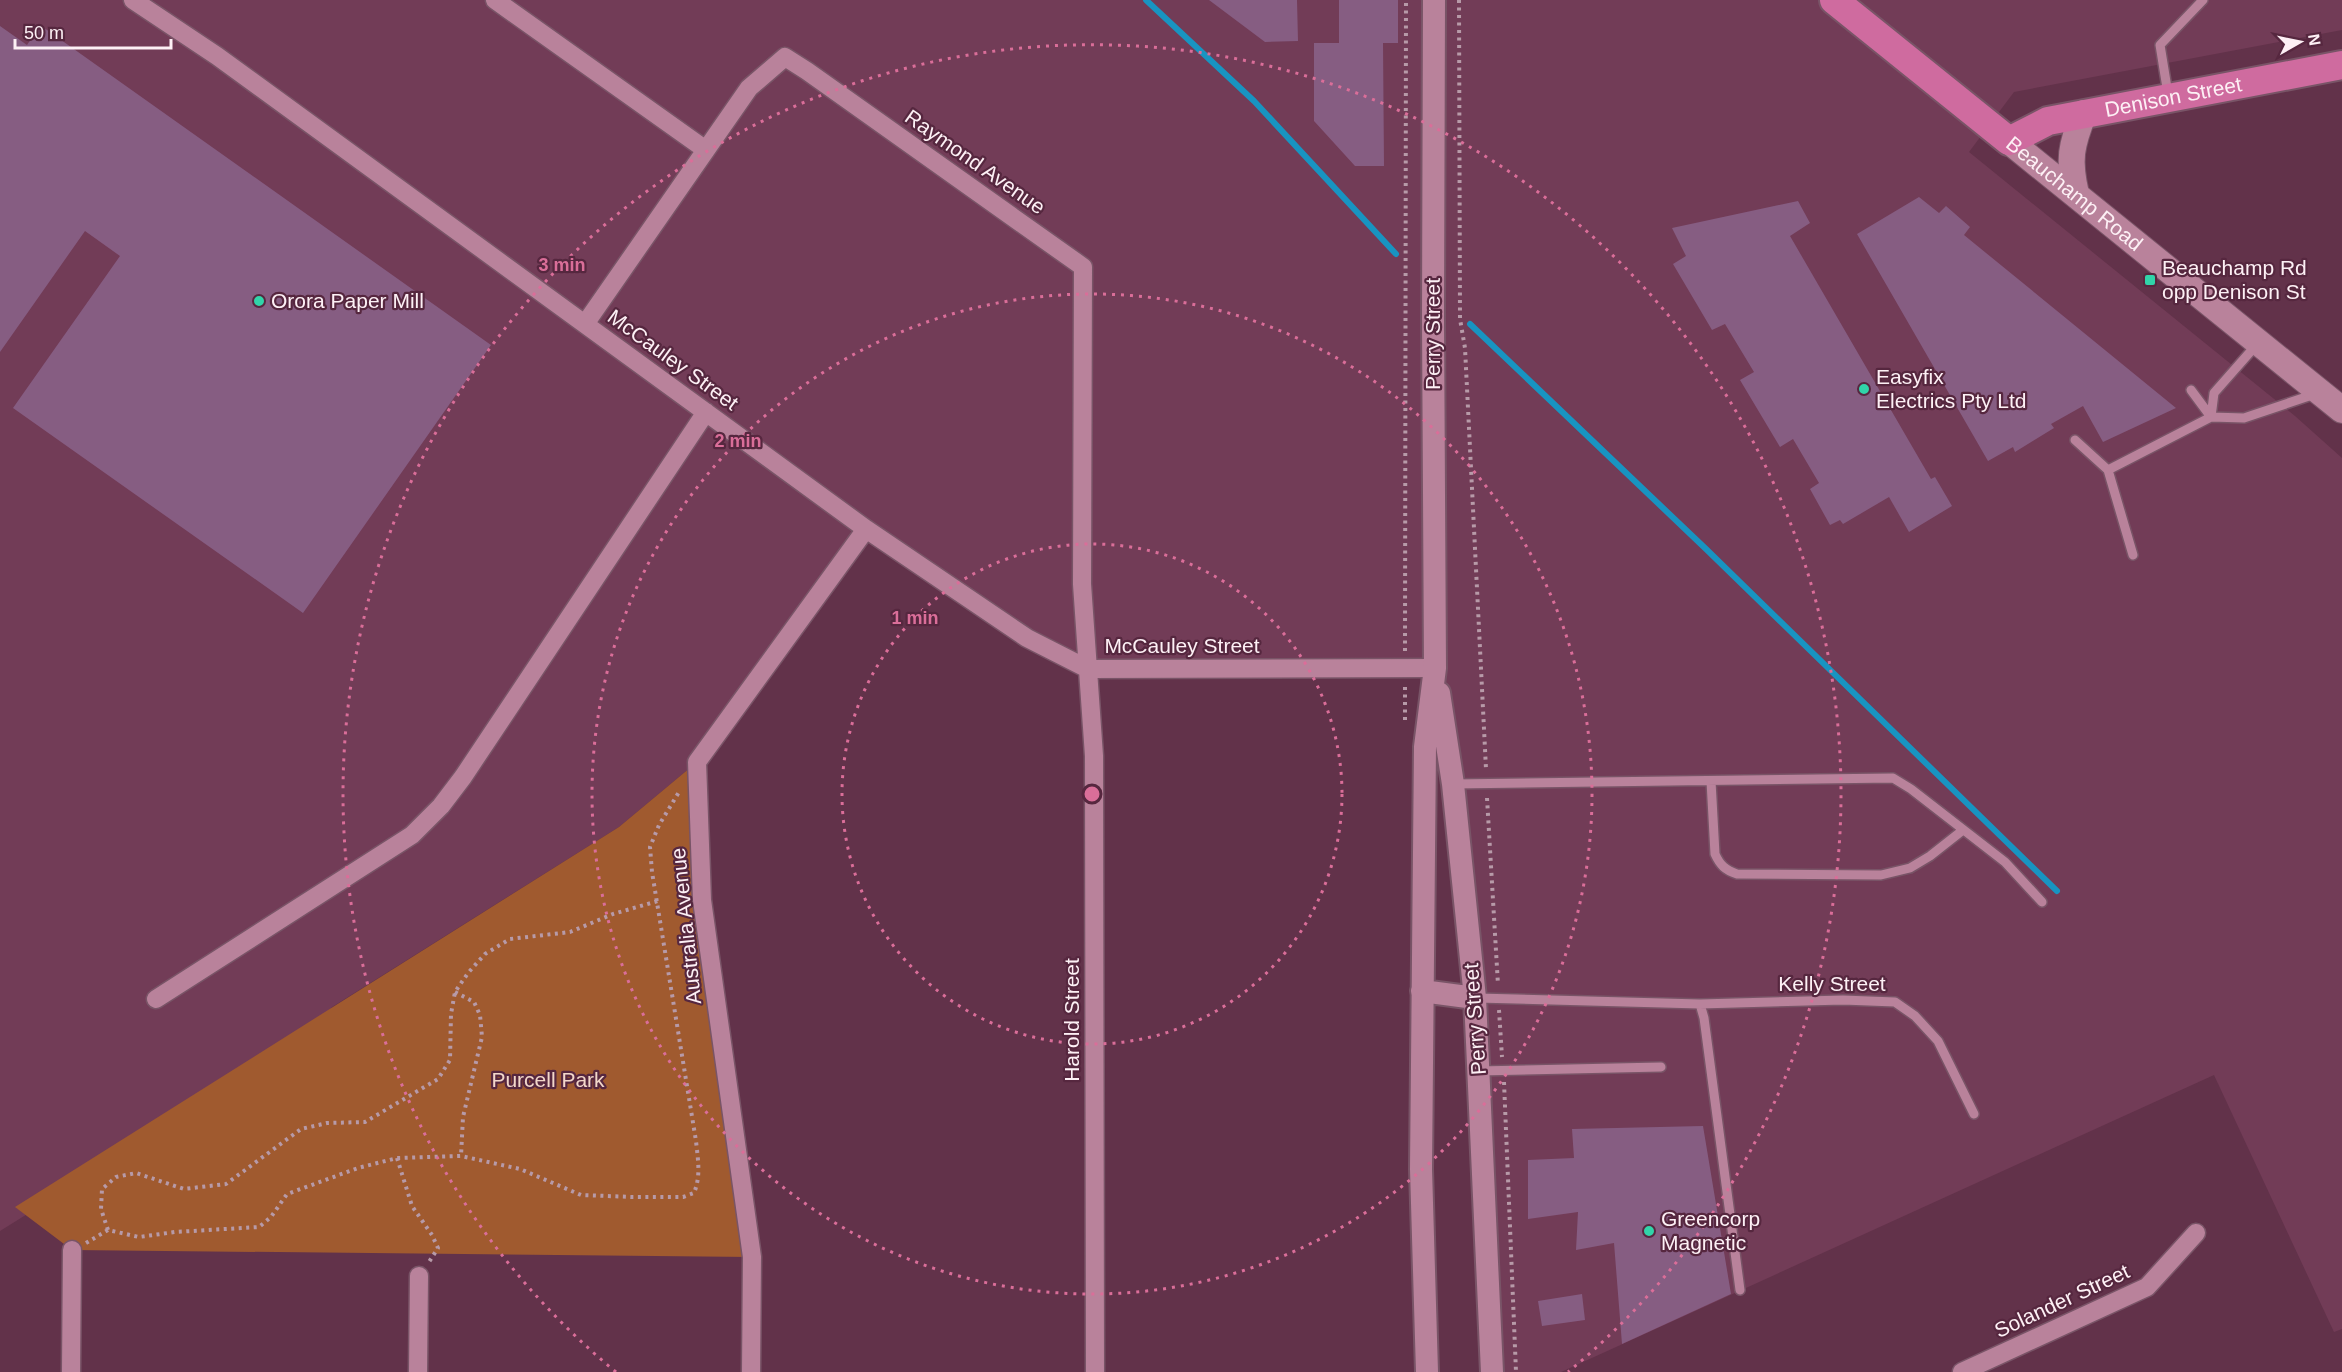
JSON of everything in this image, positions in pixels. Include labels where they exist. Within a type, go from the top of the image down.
[{"type":"main road","name":"Beauchamp Road","points":[[1834,0],[2342,410]]},
{"type":"main road","name":"Denison Street","points":[[2009,141],[2048,121],[2342,65]]},
{"type":"main road","points":[[2076,194],[2071,170],[2072,150],[2084,113]]},
{"type":"street","name":"McCauley Street","points":[[132,0],[217,56],[866,529],[1027,638],[1088,669],[1435,668]]},
{"type":"street","points":[[495,0],[706,150]]},
{"type":"street","name":"Perry Street","points":[[1427,1372],[1421,1169],[1425,747],[1435,668],[1434,0]]},
{"type":"street","name":"Raymond Avenue","points":[[585,324],[749,88],[785,57],[807,70],[1083,267],[1082,584],[1088,669]]},
{"type":"street","points":[[156,999],[412,835],[441,806],[463,777],[706,412]]},
{"type":"street","points":[[697,762],[866,529]]},
{"type":"street","name":"Perry Street","points":[[1435,668],[1453,784],[1475,998],[1492,1372]]},
{"type":"street","name":"Harold Street","points":[[1088,669],[1094,756],[1095,1372]]},
{"type":"street","name":"Australia Avenue","points":[[697,762],[702,900],[752,1257],[751,1372]]},
{"type":"street","points":[[1422,991],[1475,998]]},
{"type":"street","name":"Solander Street","points":[[1962,1372],[2147,1287],[2196,1233]]},
{"type":"street","points":[[71,1372],[72,1250]]},
{"type":"street","points":[[418,1372],[419,1276]]},
{"type":"lane","points":[[2168,97],[2160,45],[2203,0]]},
{"type":"lane","points":[[2211,417],[2214,393],[2259,342]]},
{"type":"lane","points":[[2192,390],[2211,417]]},
{"type":"lane","points":[[2108,470],[2211,417],[2244,418],[2320,393]]},
{"type":"lane","points":[[2076,440],[2108,470],[2133,555]]},
{"type":"lane","points":[[1453,784],[1893,778],[2005,862],[2042,902]]},
{"type":"lane","points":[[1711,781],[1715,854],[1720,864],[1728,871],[1737,874],[1881,874],[1910,868],[1930,856],[1963,830]]},
{"type":"lane","name":"Kelly Street","points":[[1475,998],[1700,1004],[1843,1000],[1895,1002],[1915,1016],[1938,1041],[1974,1114]]},
{"type":"lane","points":[[1700,1004],[1704,1018],[1740,1290]]},
{"type":"lane","points":[[1478,1071],[1661,1066]]},
{"type":"path","points":[[1459,0],[1460,319],[1465,348],[1503,1070],[1516,1372]]},
{"type":"path","points":[[72,1250],[108,1230],[139,1237],[175,1232],[259,1227],[271,1217],[287,1194],[358,1168],[397,1158],[461,1156],[520,1169],[581,1195],[683,1197],[694,1193],[698,1183],[696,1141],[650,847],[659,825],[697,762]]},
{"type":"path","points":[[108,1230],[101,1209],[102,1189],[116,1177],[136,1173],[183,1189],[226,1184],[301,1129],[327,1123],[365,1122],[438,1079],[450,1060],[455,992],[485,954],[510,939],[570,932],[613,914],[658,901]]},
{"type":"path","points":[[455,992],[474,1002],[480,1015],[482,1037],[463,1117],[461,1156]]},
{"type":"path","points":[[397,1158],[412,1206],[438,1248],[419,1276]]},
{"type":"shaded area","points":[[0,0],[2342,0],[2342,30],[2014,92],[1969,152],[2295,416],[2342,458],[2342,1329],[2334,1332],[2214,1075],[1561,1372],[1492,1372],[1475,998],[1435,668],[1088,669],[866,529],[697,762],[619,827],[332,1007],[304,1042],[0,1231]]},
{"type":"green space","name":"Purcell Park","points":[[697,762],[702,900],[752,1257],[72,1250],[15,1207],[619,827]]},
{"type":"building","points":[[1209,0],[1297,0],[1298,41],[1265,42]]},
{"type":"building","points":[[1339,0],[1398,0],[1398,43],[1383,43],[1384,166],[1355,166],[1314,121],[1314,43],[1339,43]]},
{"type":"building","name":"Orora Paper Mill","points":[[40,25],[491,345],[303,613],[13,408],[120,256],[85,231],[0,352],[0,26],[27,45]]},
{"type":"building","points":[[1919,197],[1939,213],[1946,206],[1970,227],[1964,235],[2176,408],[2103,442],[2083,406],[2051,424],[2054,428],[2015,452],[2013,447],[1988,461],[1857,234]]},
{"type":"building","points":[[1798,201],[1810,223],[1790,236],[1931,479],[1935,477],[1952,506],[1909,532],[1889,497],[1843,524],[1840,520],[1830,525],[1810,489],[1819,483],[1793,439],[1780,447],[1740,380],[1754,372],[1725,324],[1712,330],[1673,264],[1686,256],[1672,228]]},
{"type":"building","name":"Greencorp Magnetic","points":[[1703,1126],[1731,1294],[1622,1344],[1614,1243],[1576,1250],[1578,1212],[1528,1219],[1528,1160],[1574,1158],[1572,1129]]},
{"type":"building","points":[[1582,1294],[1585,1320],[1542,1326],[1538,1301]]},
{"type":"waterway","points":[[1146,0],[1254,101],[1396,254]]},
{"type":"waterway","points":[[1470,324],[1706,549],[2057,891]]},
{"type":"place","name":"Beauchamp Rd opp Denison St","points":[[2150,280]]},
{"type":"place","name":"Orora Paper Mill","points":[[259,301]]},
{"type":"place","name":"Easyfix Electrics Pty Ltd","points":[[1864,389]]},
{"type":"place","name":"Greencorp Magnetic","points":[[1649,1231]]}]
